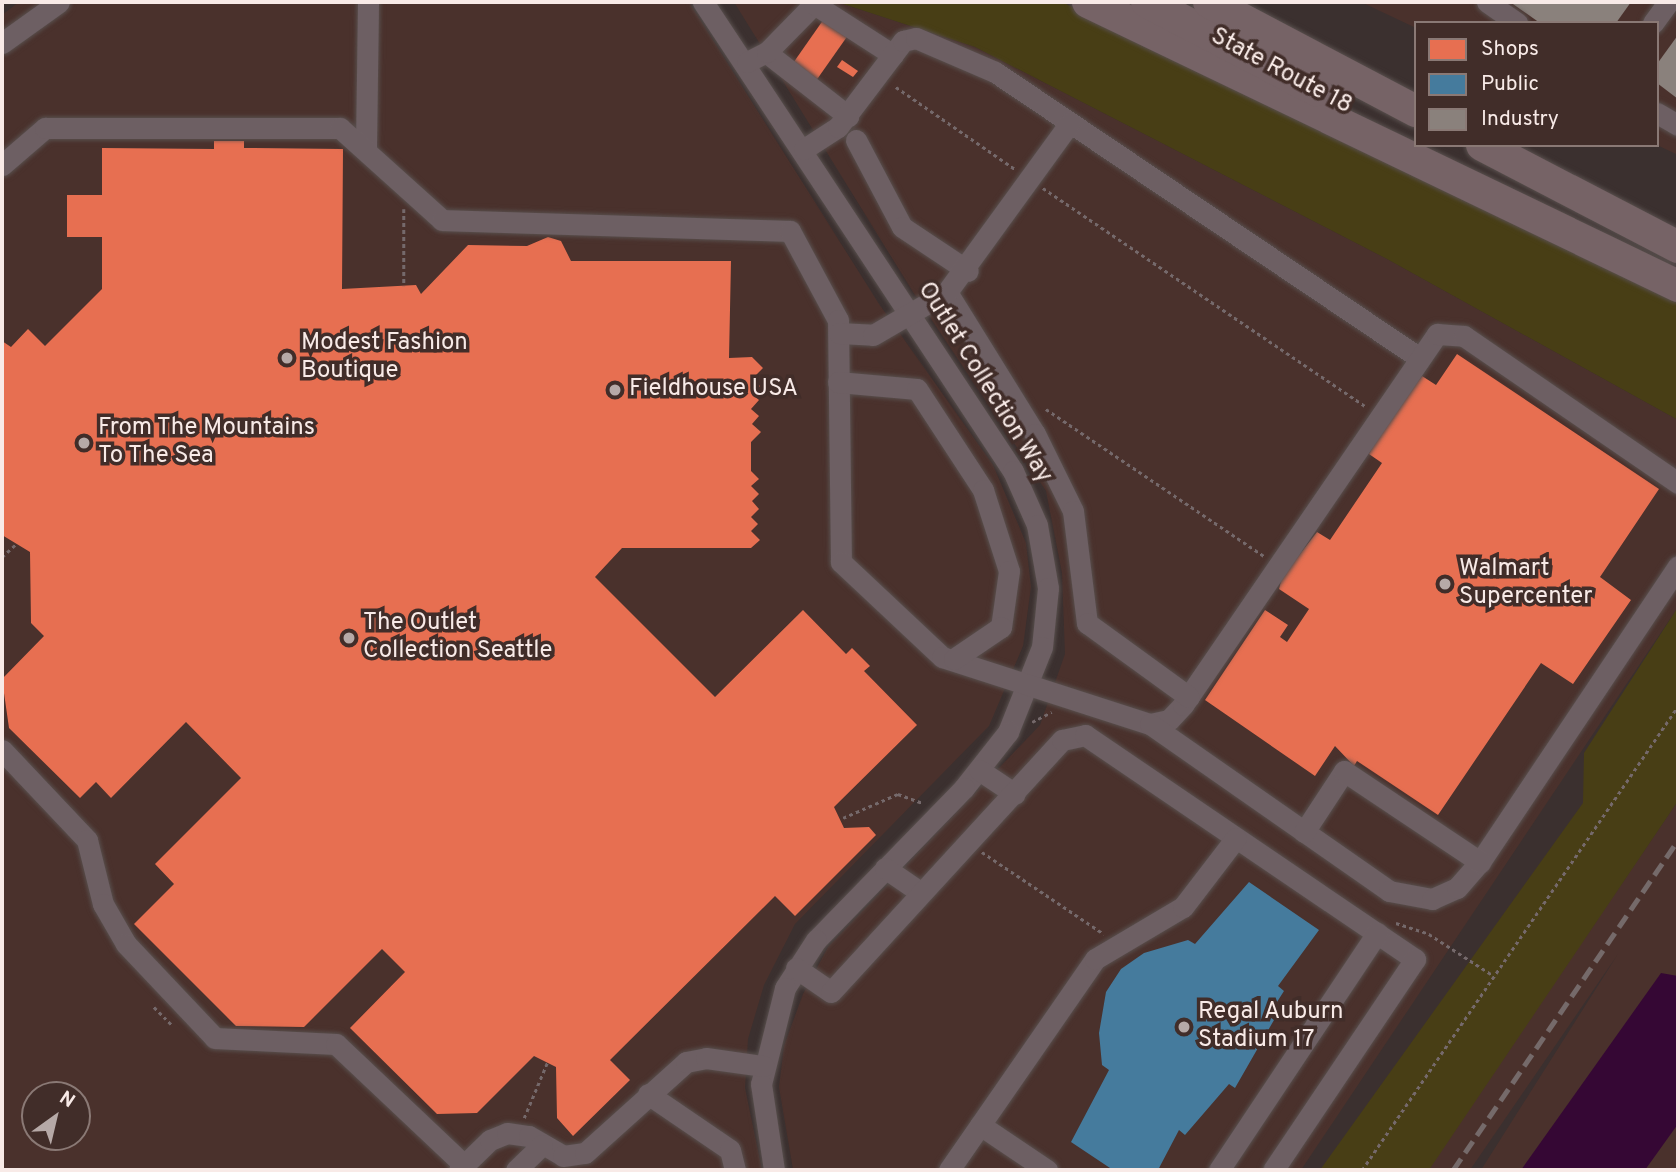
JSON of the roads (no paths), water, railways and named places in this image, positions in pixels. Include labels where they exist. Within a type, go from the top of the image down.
[{"type":"highway","points":[[1088,2],[1678,284]]},
{"type":"highway","name":"State Route 18","points":[[1147,2],[1414,142]]},
{"type":"highway","name":"State Route 18","points":[[1209,2],[1414,110]]},
{"type":"highway","points":[[1230,2],[1370,87]]},
{"type":"highway","name":"State Route 18","points":[[1424,147],[1678,284]]},
{"type":"highway","points":[[1486,147],[1678,247]]},
{"type":"street","points":[[2,43],[59,2]]},
{"type":"street","points":[[366,148],[368,2]]},
{"type":"street","name":"Outlet Collection Way","points":[[703,2],[747,62],[1013,471],[1037,525],[1048,588],[1032,683],[1008,732],[979,770],[885,868],[796,968],[769,1031],[763,1066],[763,1121],[774,1170]]},
{"type":"street","points":[[1487,2],[1514,21]]},
{"type":"street","points":[[1654,21],[1668,2]]},
{"type":"street","points":[[747,62],[766,53],[814,4],[893,55]]},
{"type":"street","points":[[804,149],[848,116],[893,55],[909,38],[971,58],[1418,357]]},
{"type":"street","points":[[766,53],[848,116]]},
{"type":"street","points":[[1659,114],[1678,125]]},
{"type":"street","points":[[839,333],[873,335],[947,292],[968,271],[1070,123]]},
{"type":"street","points":[[2,165],[45,128],[340,128],[445,220],[790,231],[834,308],[839,333],[839,559],[932,651],[1150,724],[1304,832],[1408,899],[1447,895],[1480,862],[1678,566]]},
{"type":"street","points":[[856,139],[902,228],[968,271]]},
{"type":"street","points":[[947,292],[1045,452],[1073,512],[1087,623],[1189,697]]},
{"type":"street","points":[[1150,724],[1169,720],[1189,697],[1418,357],[1437,334],[1464,336],[1678,483]]},
{"type":"street","points":[[838,382],[917,389],[983,490],[1009,571],[1001,627],[954,659]]},
{"type":"street","points":[[1013,471],[1045,452]]},
{"type":"street","points":[[796,968],[831,992],[1065,737],[1080,733],[1415,959],[1273,1170]]},
{"type":"street","points":[[2,750],[82,833],[103,904],[126,944],[215,1038],[336,1044],[461,1168],[496,1137],[521,1134],[566,1157],[585,1153],[648,1094],[693,1059],[763,1066]]},
{"type":"street","points":[[979,770],[1015,794]]},
{"type":"street","points":[[1304,832],[1345,771],[1480,862]]},
{"type":"street","points":[[949,1170],[1095,958],[1183,907],[1236,838]]},
{"type":"street","points":[[885,868],[920,892]]},
{"type":"street","points":[[1219,1170],[1377,933]]},
{"type":"street","points":[[648,1094],[730,1150],[735,1170]]},
{"type":"street","points":[[980,1125],[1047,1170]]},
{"type":"street","points":[[516,1170],[542,1145]]},
{"type":"railway","points":[[1453,1170],[1678,840]]},
{"type":"place","name":"Modest Fashion Boutique","points":[[287,358]]},
{"type":"place","name":"Fieldhouse USA","points":[[615,390]]},
{"type":"place","name":"From The Mountains To The Sea","points":[[84,443]]},
{"type":"place","name":"Walmart Supercenter","points":[[1445,584]]},
{"type":"place","name":"The Outlet Collection Seattle","points":[[349,638]]},
{"type":"place","name":"Regal Auburn Stadium 17","points":[[1184,1027]]}]
